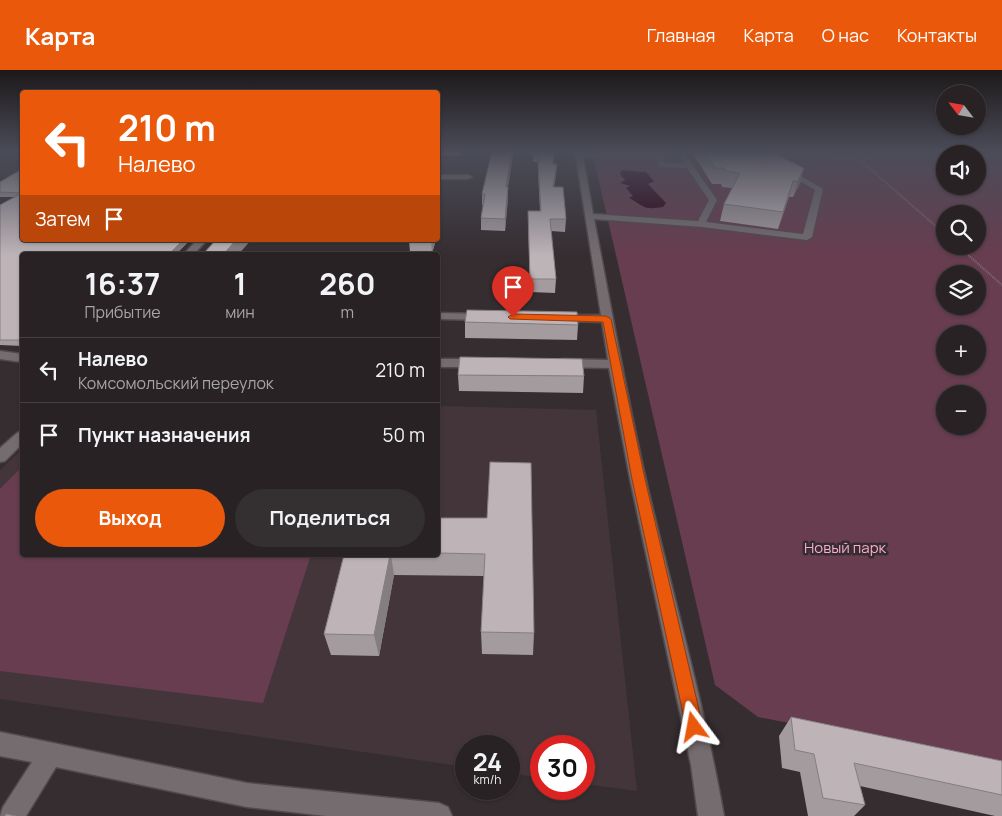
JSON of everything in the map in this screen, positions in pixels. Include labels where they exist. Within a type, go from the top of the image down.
[{"type":"street","points":[[584,186],[606,319],[638,479],[703,765],[710,816]]},
{"type":"street","points":[[702,224],[702,219],[713,200],[703,186]]},
{"type":"street","points":[[590,216],[702,224],[807,237],[819,189],[814,186]]},
{"type":"street","points":[[191,252],[200,242]]},
{"type":"street","points":[[440,316],[497,317]]},
{"type":"street","points":[[547,318],[606,319]]},
{"type":"street","points":[[0,355],[20,358]]},
{"type":"street","points":[[440,363],[497,363]]},
{"type":"street","points":[[546,363],[615,364]]},
{"type":"street","points":[[0,457],[20,438]]},
{"type":"street","points":[[0,744],[247,796],[439,816]]},
{"type":"street","points":[[12,816],[51,754]]},
{"type":"path","points":[[890,186],[936,226]]},
{"type":"path","points":[[968,255],[1002,285]]},
{"type":"shaded area","points":[[630,186],[650,186],[666,203],[663,207],[647,208],[642,206],[629,198],[633,196],[626,188]]},
{"type":"shaded area","points":[[440,406],[596,410],[637,791],[595,785],[595,735],[530,735],[530,776],[520,775],[520,735],[455,735],[455,765],[0,699],[0,470],[20,451],[20,557],[440,557]]},
{"type":"green space","name":"Новый парк","points":[[600,186],[936,186],[936,195],[986,195],[986,186],[1002,186],[1002,764],[758,717],[715,685]]},
{"type":"green space","points":[[20,469],[20,557],[310,557],[263,703],[0,671],[0,489]]},
{"type":"building","points":[[0,186],[20,186],[20,193],[0,192]]},
{"type":"building","points":[[484,186],[508,187],[505,219],[481,218],[485,194],[482,194]]},
{"type":"building","points":[[539,186],[563,187],[566,219],[550,219],[556,279],[530,279],[528,211],[541,211]]},
{"type":"building","points":[[733,186],[791,186],[783,212],[724,204]]},
{"type":"building","points":[[20,194],[20,242],[181,242],[171,252],[20,252],[20,340],[0,340],[0,205]]},
{"type":"building","points":[[214,242],[234,242],[226,252],[205,252]]},
{"type":"building","points":[[467,310],[577,312],[578,325],[465,322]]},
{"type":"building","points":[[460,357],[582,359],[584,376],[458,375]]},
{"type":"building","points":[[490,462],[531,463],[534,633],[481,632],[485,554],[440,553],[440,518],[487,518]]},
{"type":"building","points":[[343,557],[390,557],[374,635],[324,634]]},
{"type":"building","points":[[791,717],[1002,761],[1002,795],[854,763],[865,805],[823,798],[814,754],[795,750]]},
{"type":"route","points":[[513,317],[606,319],[638,479],[694,727]]}]
